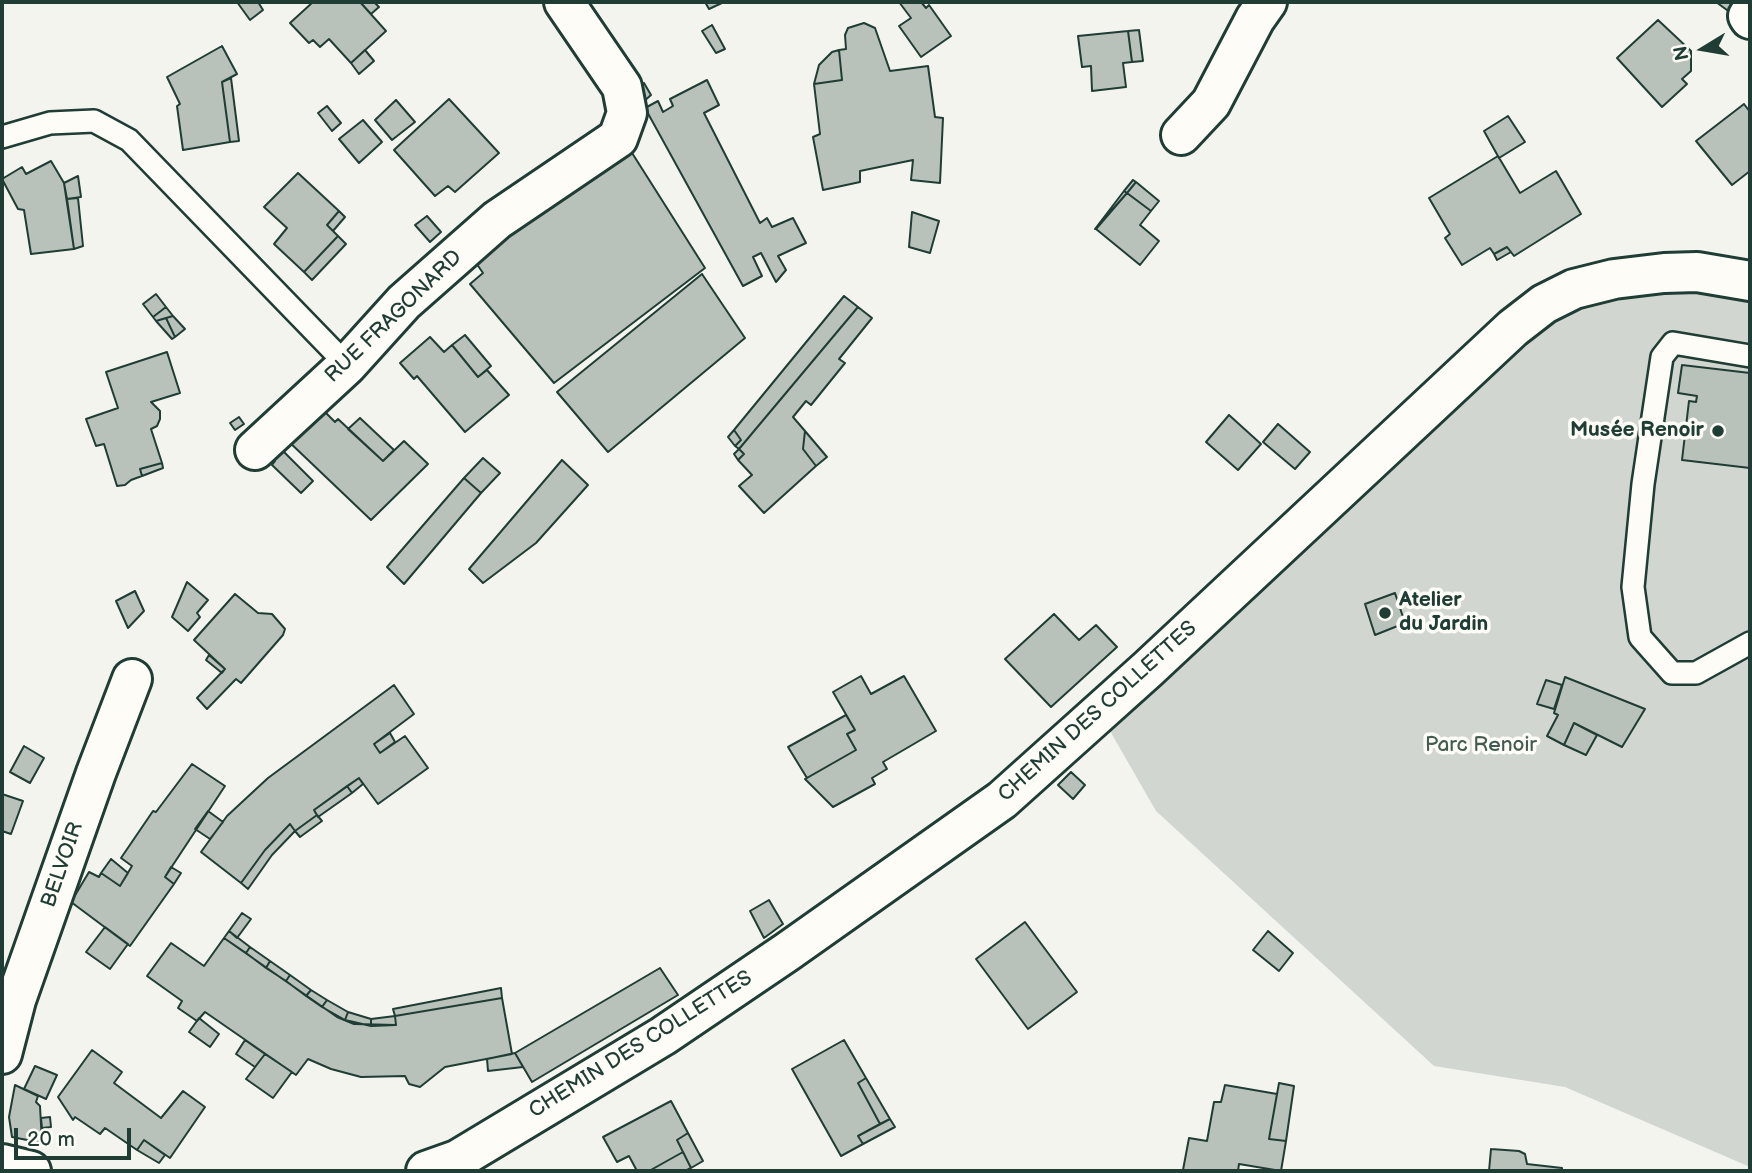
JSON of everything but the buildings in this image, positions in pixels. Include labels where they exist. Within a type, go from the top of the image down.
[{"type":"street","name":"RUE FRAGONARD","points":[[256,450],[347,365],[404,302],[497,220],[618,138],[627,113],[622,88],[564,2]]},
{"type":"street","points":[[1181,135],[1211,103],[1255,19],[1267,2]]},
{"type":"street","name":"CHEMIN DES COLLETTES","points":[[426,1171],[457,1160],[663,1036],[1002,800],[1148,669],[1513,328],[1544,304],[1574,289],[1614,279],[1664,273],[1697,272],[1750,281]]},
{"type":"street","name":"BELVOIR","points":[[2,1054],[20,988],[132,679]]},
{"type":"street","points":[[2,1164],[31,1171]]},
{"type":"lane","points":[[2,137],[50,123],[94,121],[129,140],[347,365]]},
{"type":"lane","points":[[1750,356],[1673,343],[1662,357],[1643,484],[1633,587],[1640,637],[1672,673],[1696,673],[1750,643]]},
{"type":"green space","name":"Parc Renoir","points":[[1598,285],[1698,287],[1750,301],[1750,1167],[1565,1087],[1434,1066],[1156,811],[1110,731],[1523,330]]},
{"type":"place","name":"Musée Renoir","points":[[1718,431]]},
{"type":"place","name":"Atelier du Jardin","points":[[1385,613]]}]
